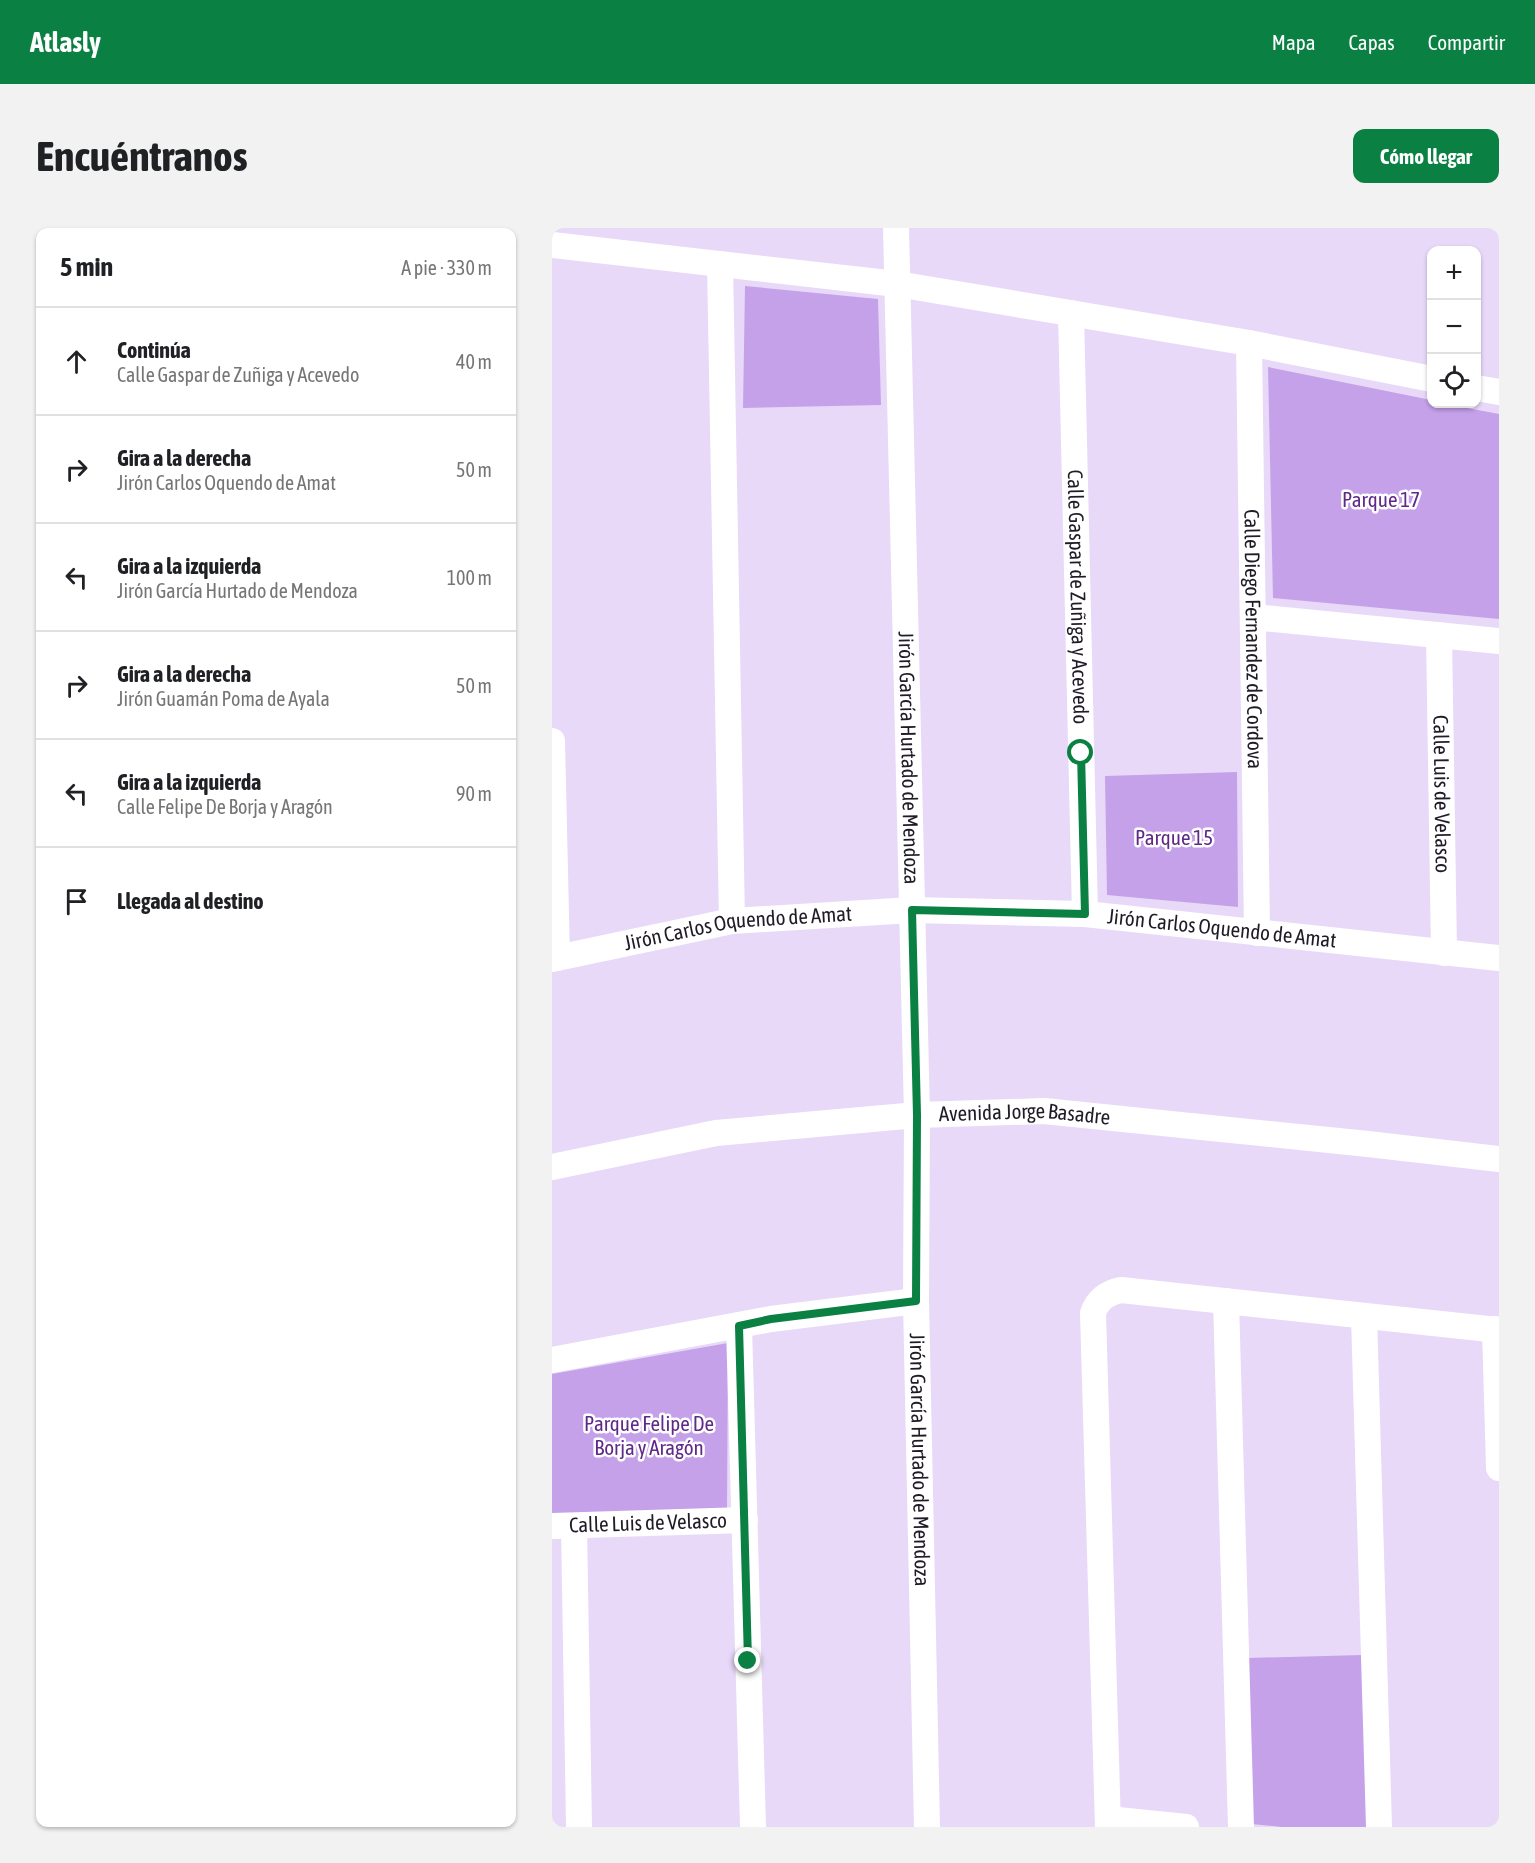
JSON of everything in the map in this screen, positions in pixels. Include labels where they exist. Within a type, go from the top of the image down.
[{"type":"street","name":"Jirón García Hurtado de Mendoza","points":[[896,228],[917,1115],[916,1301],[927,1827]]},
{"type":"street","points":[[552,245],[897,284],[1249,343],[1427,378]]},
{"type":"street","points":[[720,264],[732,921]]},
{"type":"street","name":"Calle Gaspar de Zuñiga y Acevedo","points":[[1071,314],[1085,914]]},
{"type":"street","name":"Calle Diego Fernandez de Cordova","points":[[1249,343],[1257,933]]},
{"type":"street","points":[[1481,389],[1499,392]]},
{"type":"street","points":[[1253,617],[1499,641]]},
{"type":"street","name":"Calle Luis de Velasco","points":[[1439,635],[1444,953]]},
{"type":"street","points":[[552,741],[554,959]]},
{"type":"street","name":"Jirón Carlos Oquendo de Amat","points":[[554,959],[732,921],[912,910],[1085,914],[1499,958]]},
{"type":"street","name":"Avenida Jorge Basadre","points":[[552,1167],[716,1133],[917,1115],[1044,1111],[1499,1159]]},
{"type":"street","points":[[1186,1827],[1108,1823],[1093,1313],[1096,1304],[1103,1297],[1121,1290],[1497,1330],[1499,1468]]},
{"type":"street","points":[[552,1360],[771,1319],[916,1301]]},
{"type":"street","points":[[1226,1301],[1241,1827]]},
{"type":"street","points":[[1364,1316],[1379,1827]]},
{"type":"street","points":[[739,1326],[753,1827]]},
{"type":"street","name":"Calle Luis de Velasco","points":[[563,1526],[745,1520]]},
{"type":"street","points":[[563,1526],[579,1827]]},
{"type":"green space","points":[[745,286],[878,299],[881,405],[743,408]]},
{"type":"green space","name":"Parque 17","points":[[1268,367],[1427,399],[1427,408],[1467,408],[1499,414],[1499,619],[1273,598]]},
{"type":"green space","name":"Parque 15","points":[[1237,772],[1238,907],[1107,895],[1105,776]]},
{"type":"green space","name":"Parque Felipe De Borja y Aragón","points":[[728,1343],[727,1511],[552,1516],[552,1374]]},
{"type":"green space","points":[[1362,1655],[1367,1827],[1282,1827],[1252,1824],[1248,1658]]},
{"type":"route","points":[[748,1661],[739,1326],[771,1319],[916,1301],[917,1115],[912,910],[1085,914],[1081,753]]}]
